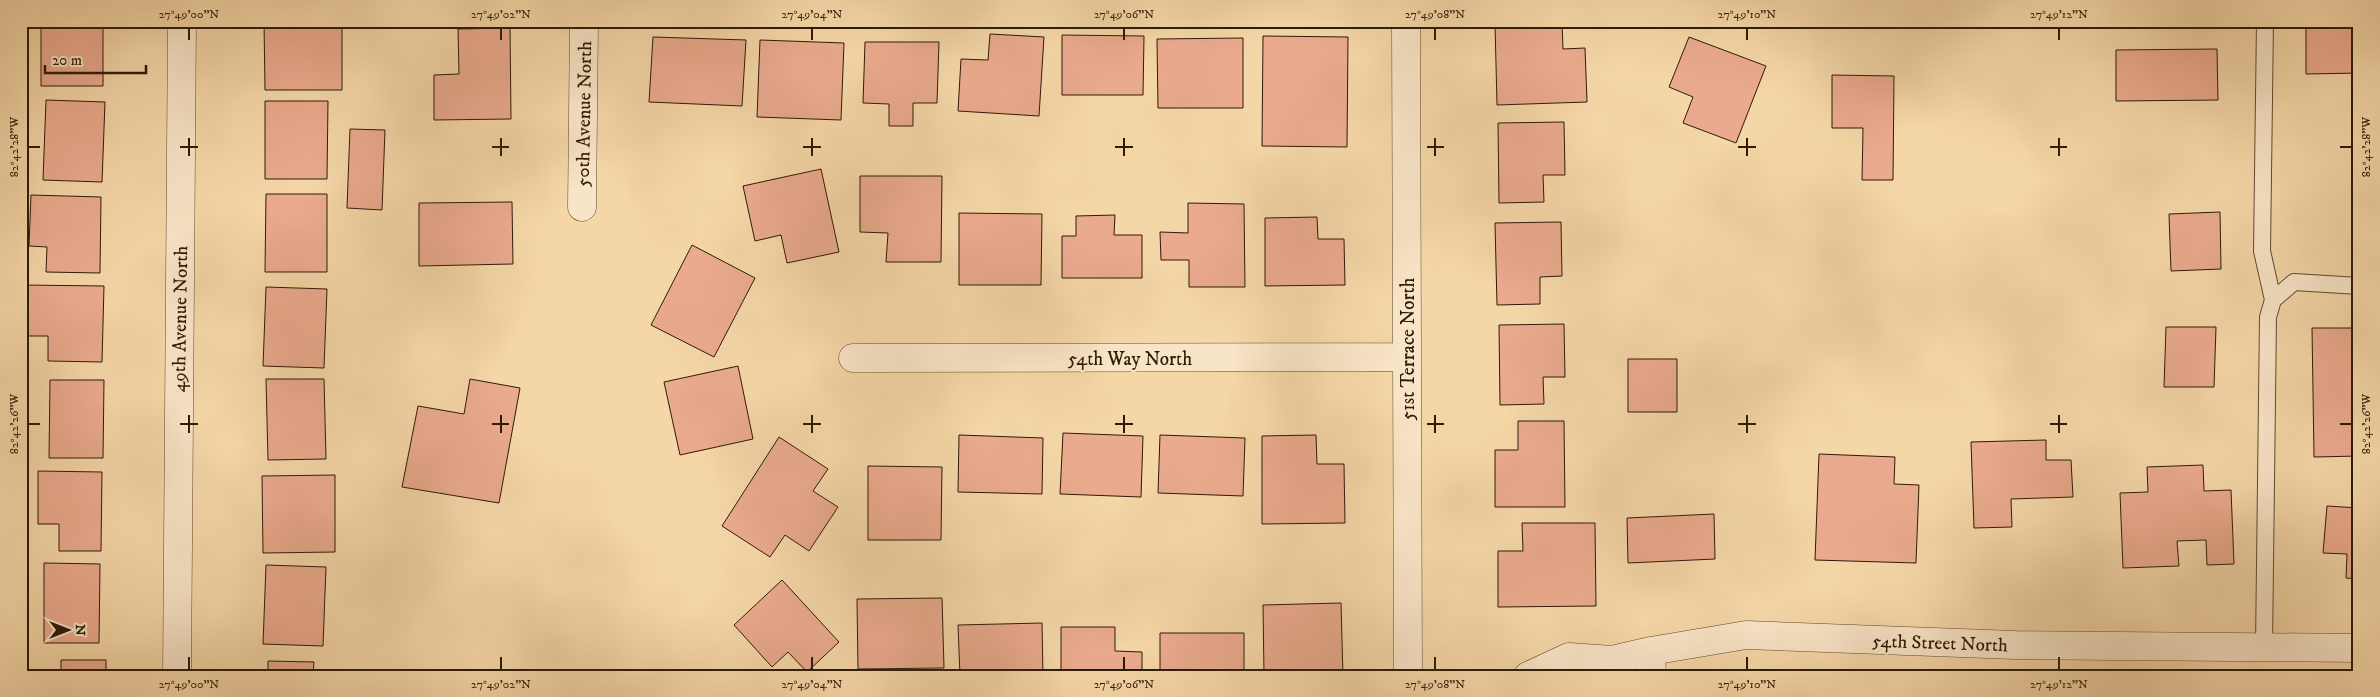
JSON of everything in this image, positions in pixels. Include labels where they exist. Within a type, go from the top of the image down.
[{"type":"street","name":"49th Avenue North","points":[[177,676],[182,21]]},
{"type":"street","name":"50th Avenue North","points":[[582,207],[584,21]]},
{"type":"street","name":"51st Terrace North","points":[[1406,21],[1408,676]]},
{"type":"street","name":"54th Way North","points":[[853,358],[1407,358]]},
{"type":"street","name":"54th Street North","points":[[1528,676],[1569,657],[1651,663],[1746,635],[2015,645],[2359,648]]},
{"type":"lane","points":[[2264,647],[2268,317],[2273,300],[2262,251],[2266,21]]},
{"type":"lane","points":[[2273,300],[2294,282],[2359,286]]},
{"type":"building","points":[[41,21],[103,21],[103,86],[41,86]]},
{"type":"building","points":[[264,21],[342,21],[342,90],[265,90]]},
{"type":"building","points":[[1562,22],[1563,49],[1585,48],[1587,102],[1497,105],[1495,24]]},
{"type":"building","points":[[2359,22],[2359,73],[2306,74],[2306,23]]},
{"type":"building","points":[[510,28],[511,119],[434,120],[434,75],[459,74],[458,29]]},
{"type":"building","points":[[990,34],[1044,37],[1039,116],[958,111],[961,59],[988,60]]},
{"type":"building","points":[[1062,35],[1144,36],[1143,95],[1062,95]]},
{"type":"building","points":[[1263,36],[1348,37],[1347,147],[1262,146]]},
{"type":"building","points":[[653,37],[746,40],[742,106],[649,102]]},
{"type":"building","points":[[1689,37],[1766,66],[1736,143],[1683,123],[1693,97],[1669,87]]},
{"type":"building","points":[[1243,38],[1243,108],[1158,108],[1157,39]]},
{"type":"building","points":[[760,40],[844,43],[841,120],[757,117]]},
{"type":"building","points":[[865,42],[939,42],[937,103],[913,103],[913,126],[889,126],[889,104],[863,103]]},
{"type":"building","points":[[2217,49],[2218,100],[2116,101],[2116,50]]},
{"type":"building","points":[[1832,75],[1894,76],[1893,180],[1862,180],[1863,128],[1832,128]]},
{"type":"building","points":[[46,100],[105,102],[102,182],[43,180]]},
{"type":"building","points":[[265,101],[328,101],[327,179],[265,179]]},
{"type":"building","points":[[1564,122],[1565,175],[1543,175],[1544,202],[1499,203],[1498,123]]},
{"type":"building","points":[[350,129],[385,130],[382,210],[347,208]]},
{"type":"building","points":[[821,169],[839,252],[787,263],[781,235],[755,241],[743,186]]},
{"type":"building","points":[[860,176],[942,176],[941,262],[886,262],[888,233],[860,232]]},
{"type":"building","points":[[266,194],[327,194],[327,272],[265,272]]},
{"type":"building","points":[[31,195],[101,197],[100,273],[46,272],[47,247],[29,246]]},
{"type":"building","points":[[512,202],[513,264],[419,266],[419,203]]},
{"type":"building","points":[[1188,203],[1244,204],[1245,287],[1189,287],[1189,260],[1161,260],[1160,232],[1188,233]]},
{"type":"building","points":[[2220,212],[2221,269],[2171,271],[2169,214]]},
{"type":"building","points":[[959,213],[1042,214],[1041,285],[959,285]]},
{"type":"building","points":[[1115,215],[1114,235],[1142,235],[1142,278],[1062,278],[1062,236],[1076,236],[1076,216]]},
{"type":"building","points":[[1317,217],[1318,239],[1344,239],[1345,285],[1265,286],[1265,218]]},
{"type":"building","points":[[1561,222],[1562,276],[1540,277],[1540,304],[1497,305],[1495,223]]},
{"type":"building","points":[[692,245],[755,278],[714,357],[651,325]]},
{"type":"building","points":[[23,285],[104,286],[102,362],[48,361],[48,336],[22,336]]},
{"type":"building","points":[[266,287],[327,289],[324,368],[263,366]]},
{"type":"building","points":[[1564,324],[1565,377],[1543,377],[1544,404],[1500,405],[1499,325]]},
{"type":"building","points":[[2166,327],[2216,327],[2214,387],[2164,387]]},
{"type":"building","points":[[2312,328],[2359,328],[2359,456],[2314,457]]},
{"type":"building","points":[[1628,359],[1677,359],[1677,412],[1628,412]]},
{"type":"building","points":[[738,366],[753,439],[680,455],[664,382]]},
{"type":"building","points":[[266,379],[324,379],[326,459],[268,460]]},
{"type":"building","points":[[470,379],[520,388],[499,503],[402,487],[418,406],[464,414]]},
{"type":"building","points":[[50,380],[104,380],[103,458],[49,458]]},
{"type":"building","points":[[1518,421],[1564,421],[1565,507],[1495,507],[1495,450],[1518,450]]},
{"type":"building","points":[[1063,433],[1143,436],[1141,497],[1060,494]]},
{"type":"building","points":[[959,435],[1043,438],[1042,494],[958,492]]},
{"type":"building","points":[[1160,435],[1245,438],[1243,496],[1158,493]]},
{"type":"building","points":[[1316,435],[1317,464],[1344,464],[1345,523],[1262,524],[1262,436]]},
{"type":"building","points":[[779,437],[828,469],[813,491],[838,507],[809,551],[785,535],[770,557],[722,526]]},
{"type":"building","points":[[2046,440],[2046,460],[2071,460],[2073,497],[2011,499],[2012,527],[1974,528],[1971,442]]},
{"type":"building","points":[[1819,454],[1895,457],[1894,484],[1919,485],[1916,563],[1815,560]]},
{"type":"building","points":[[2203,465],[2204,491],[2231,490],[2234,564],[2207,565],[2206,540],[2177,541],[2179,566],[2123,568],[2120,493],[2148,492],[2147,467]]},
{"type":"building","points":[[868,466],[942,467],[941,540],[868,540]]},
{"type":"building","points":[[38,471],[102,472],[101,551],[59,551],[59,524],[38,524]]},
{"type":"building","points":[[335,475],[335,552],[263,553],[262,476]]},
{"type":"building","points":[[2327,506],[2359,508],[2359,579],[2346,578],[2347,554],[2323,553]]},
{"type":"building","points":[[1714,514],[1715,559],[1628,563],[1627,518]]},
{"type":"building","points":[[1522,523],[1595,523],[1596,606],[1498,607],[1498,551],[1523,551]]},
{"type":"building","points":[[44,563],[100,564],[99,643],[44,643]]},
{"type":"building","points":[[266,565],[326,567],[323,646],[263,644]]},
{"type":"building","points":[[782,580],[839,642],[807,672],[788,652],[772,667],[734,625]]},
{"type":"building","points":[[942,598],[944,668],[858,669],[857,599]]},
{"type":"building","points":[[1341,603],[1343,676],[1264,675],[1263,605]]},
{"type":"building","points":[[1042,623],[1043,676],[960,676],[958,625]]},
{"type":"building","points":[[1061,627],[1115,627],[1115,651],[1142,652],[1142,676],[1061,676]]},
{"type":"building","points":[[1160,633],[1244,633],[1244,676],[1160,676]]},
{"type":"building","points":[[61,660],[106,660],[106,676],[61,676]]},
{"type":"building","points":[[268,661],[314,662],[313,676],[268,676]]}]
